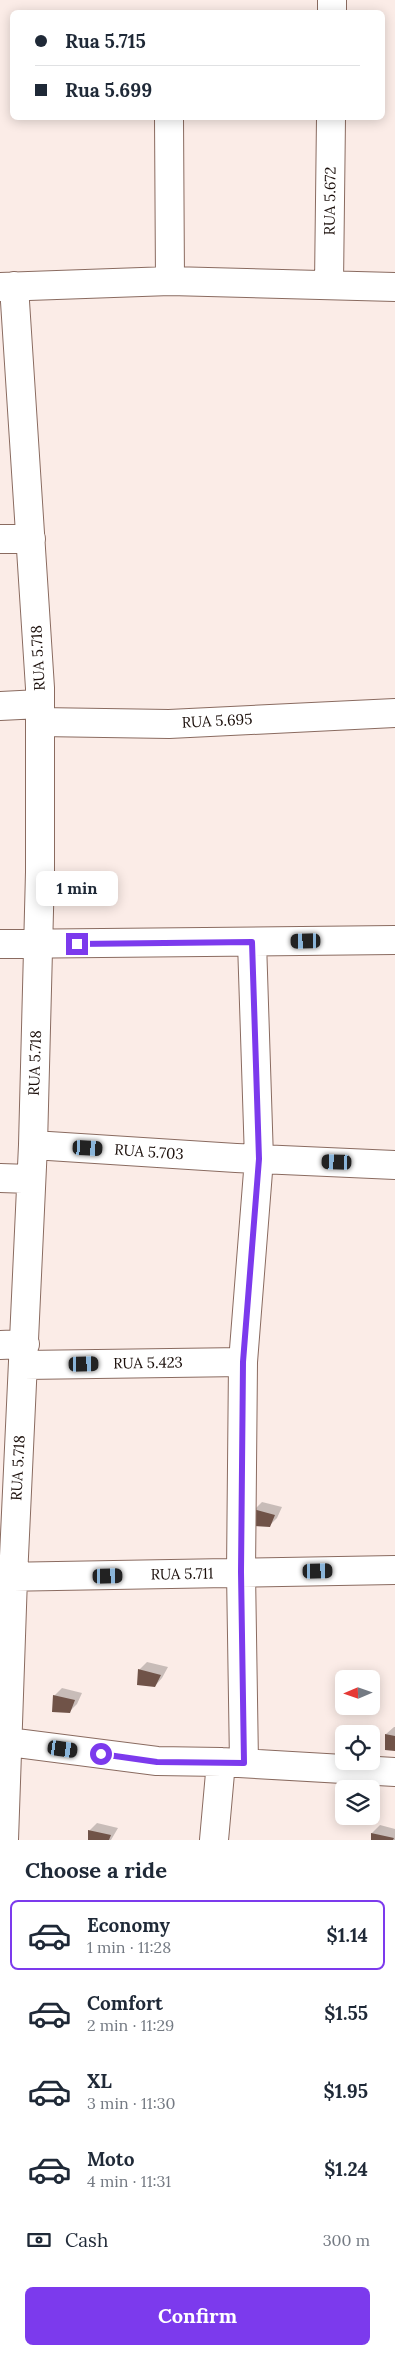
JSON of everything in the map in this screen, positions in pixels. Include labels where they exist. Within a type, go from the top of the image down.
[{"type":"street","points":[[169,120],[170,281]]},
{"type":"street","name":"RUA 5.672","points":[[329,284],[331,120]]},
{"type":"street","points":[[7,287],[170,281],[395,287]]},
{"type":"street","name":"RUA 5.718","points":[[4,1840],[6,1577],[16,1351],[33,1144],[38,944],[40,713],[31,539],[7,287]]},
{"type":"street","points":[[0,539],[31,539]]},
{"type":"street","name":"RUA 5.695","points":[[0,706],[40,713],[169,724],[395,713]]},
{"type":"street","points":[[0,944],[395,940]]},
{"type":"street","points":[[214,1840],[232,1763],[241,1572],[243,1362],[252,942]]},
{"type":"street","name":"RUA 5.703","points":[[33,1144],[247,1158],[395,1164]]},
{"type":"street","points":[[0,1178],[30,1178]]},
{"type":"street","name":"RUA 5.423","points":[[16,1351],[243,1362]]},
{"type":"street","name":"RUA 5.711","points":[[6,1577],[395,1570]]},
{"type":"street","points":[[4,1742],[157,1762],[232,1763],[395,1772]]},
{"type":"building","points":[[253,1509],[275,1515],[270,1527],[252,1526]]},
{"type":"building","points":[[138,1669],[161,1675],[155,1687],[137,1685]]},
{"type":"building","points":[[53,1695],[75,1700],[70,1713],[52,1712]]},
{"type":"building","points":[[385,1734],[395,1736],[395,1751],[385,1750]]},
{"type":"building","points":[[88,1830],[111,1835],[109,1840],[88,1840]]},
{"type":"building","points":[[371,1833],[394,1838],[393,1840],[371,1840]]},
{"type":"route","points":[[77,944],[252,942],[259,1159],[243,1362],[241,1572],[244,1763],[157,1762],[101,1754]]}]
